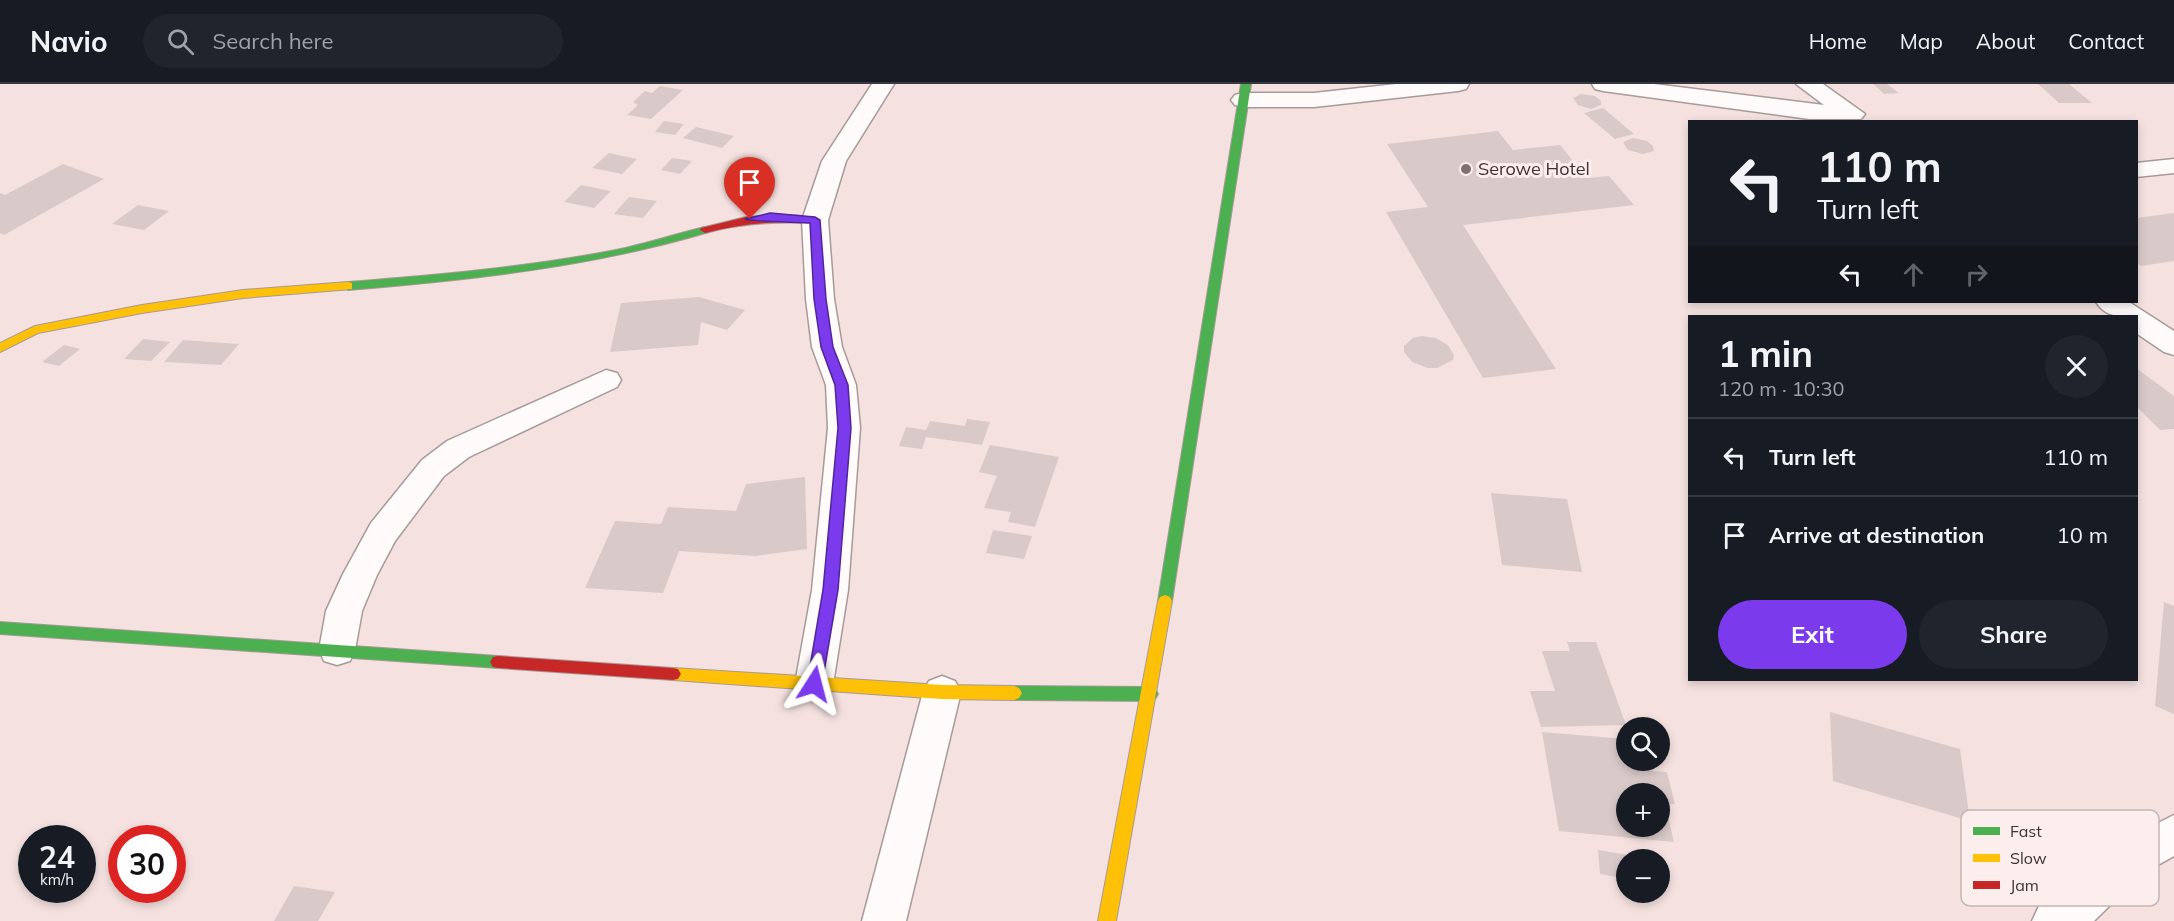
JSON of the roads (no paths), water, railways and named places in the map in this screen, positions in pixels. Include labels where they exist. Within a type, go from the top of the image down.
[{"type":"street","points":[[814,684],[830,590],[844,428],[841,385],[827,347],[821,309],[815,220],[834,161],[884,84]]},
{"type":"street","points":[[1107,921],[1150,694],[1244,92],[1314,100],[1458,84]]},
{"type":"street","points":[[1603,84],[1857,117]]},
{"type":"street","points":[[1807,84],[1857,117]]},
{"type":"street","points":[[2138,170],[2174,166]]},
{"type":"street","points":[[0,348],[35,330],[141,309],[243,294],[457,277],[573,261],[680,238],[731,221],[770,217],[815,220]]},
{"type":"street","points":[[2112,303],[2130,315]]},
{"type":"street","points":[[2138,321],[2174,345]]},
{"type":"street","points":[[337,650],[344,611],[360,574],[383,532],[433,468],[468,444],[606,380]]},
{"type":"street","points":[[0,628],[942,692],[1150,694]]},
{"type":"street","points":[[884,921],[942,692]]},
{"type":"street","points":[[2159,842],[2174,834]]},
{"type":"street","points":[[2054,921],[2072,913],[2079,906]]},
{"type":"place","name":"Serowe Hotel","points":[[1466,169]]}]
